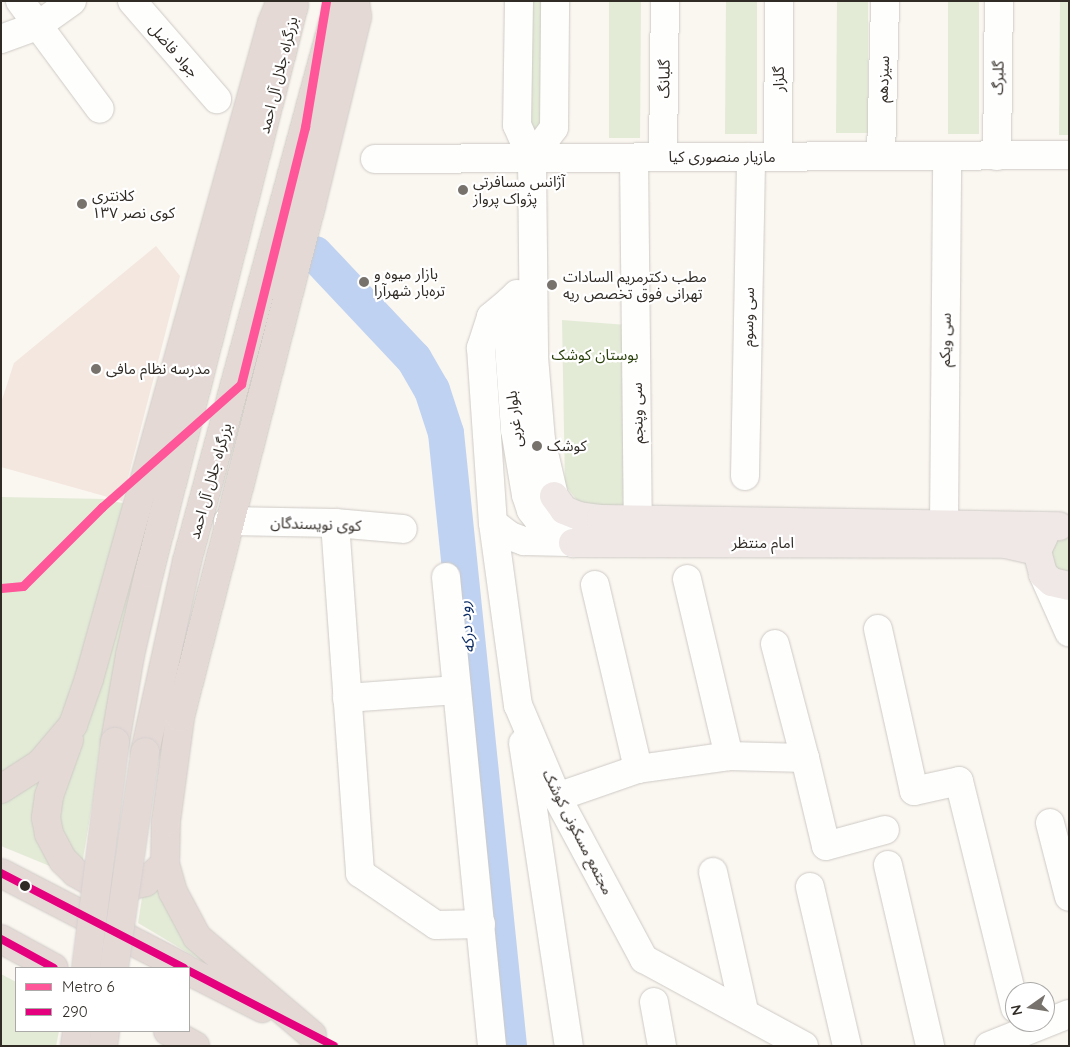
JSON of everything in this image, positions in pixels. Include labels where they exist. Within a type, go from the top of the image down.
[{"type":"highway","points":[[165,864],[145,882],[120,888],[98,885],[76,873],[63,860],[49,834],[46,818],[50,796],[89,679],[272,23],[281,1]]},
{"type":"highway","name":"بزرگراه جلال آل احمد","points":[[86,967],[115,742],[130,655],[271,107],[295,1]]},
{"type":"highway","name":"بزرگراه جلال آل احمد","points":[[114,967],[145,752],[187,561],[339,1]]},
{"type":"highway","points":[[323,1040],[197,937],[173,892],[165,864],[166,821],[180,717],[228,521],[311,206],[357,17],[355,1]]},
{"type":"highway","points":[[1,789],[40,764],[73,726]]},
{"type":"highway","points":[[1,873],[182,967]]},
{"type":"highway","points":[[1,939],[52,967]]},
{"type":"highway","points":[[190,971],[323,1040]]},
{"type":"highway","points":[[75,1046],[77,1032]]},
{"type":"highway","points":[[103,1046],[105,1032]]},
{"type":"highway","points":[[170,1032],[195,1046]]},
{"type":"main road","name":"امام منتظر","points":[[554,496],[564,510],[579,516],[638,519],[1064,525]]},
{"type":"main road","points":[[1040,563],[1041,540],[1064,525]]},
{"type":"main road","name":"امام منتظر","points":[[574,542],[1006,544],[1040,563],[1052,582],[1069,586]]},
{"type":"street","name":"جواد فاضل","points":[[132,1],[216,99]]},
{"type":"street","name":"بلوار غربی","points":[[519,1],[517,125],[532,158],[532,282],[541,440],[554,496]]},
{"type":"street","points":[[532,158],[554,128],[556,1]]},
{"type":"street","name":"گلبانگ","points":[[663,157],[665,1]]},
{"type":"street","name":"گلزار","points":[[778,157],[779,1]]},
{"type":"street","name":"سیزدهم","points":[[881,156],[886,1]]},
{"type":"street","name":"گلبرگ","points":[[997,156],[999,1]]},
{"type":"street","points":[[1,20],[43,11]]},
{"type":"street","points":[[1,39],[43,11]]},
{"type":"street","points":[[43,11],[100,109]]},
{"type":"street","name":"مازیار منصوری کیا","points":[[375,159],[1069,155]]},
{"type":"street","name":"سی ویکم","points":[[944,524],[947,156]]},
{"type":"street","name":"سی وسوم","points":[[746,476],[751,157]]},
{"type":"street","name":"سی وپنجم","points":[[634,158],[638,519]]},
{"type":"street","points":[[510,301],[532,282]]},
{"type":"street","name":"بلوار غربی","points":[[510,301],[507,318],[510,372],[519,466],[526,495],[531,510],[544,527],[553,535],[574,542]]},
{"type":"street","name":"مجتمع مسکونی کوشک","points":[[510,301],[491,317],[481,348],[493,522],[518,705],[557,797],[644,959],[744,1011],[804,1046]]},
{"type":"street","name":"کوی نویسندگان","points":[[228,521],[335,523],[403,529]]},
{"type":"street","name":"امام منتظر","points":[[493,522],[510,536],[524,541],[574,542]]},
{"type":"street","points":[[335,523],[360,873],[436,925],[480,924]]},
{"type":"street","points":[[1040,563],[1069,632]]},
{"type":"street","points":[[446,577],[492,1046]]},
{"type":"street","points":[[687,579],[729,756]]},
{"type":"street","points":[[595,584],[638,768]]},
{"type":"street","points":[[878,629],[914,791],[959,781],[1016,982]]},
{"type":"street","points":[[775,644],[826,846],[885,830]]},
{"type":"street","points":[[347,698],[457,690]]},
{"type":"street","points":[[518,705],[568,1046]]},
{"type":"street","points":[[557,797],[638,768],[729,756],[805,758]]},
{"type":"street","points":[[1050,824],[1069,897]]},
{"type":"street","points":[[888,864],[930,1046]]},
{"type":"street","points":[[713,872],[744,1011]]},
{"type":"street","points":[[810,887],[847,1046]]},
{"type":"street","points":[[654,1002],[662,1046]]},
{"type":"street","points":[[1055,1019],[1069,1014]]},
{"type":"street","points":[[989,1046],[1018,1032]]},
{"type":"shaded area","points":[[156,246],[180,276],[122,501],[1,467],[1,403],[14,363]]},
{"type":"green space","points":[[527,1],[544,1],[540,126],[534,129],[527,126]]},
{"type":"green space","points":[[609,1],[641,1],[640,138],[609,138]]},
{"type":"green space","points":[[726,1],[757,1],[757,134],[725,134]]},
{"type":"green space","points":[[837,1],[868,1],[868,133],[836,133]]},
{"type":"green space","points":[[948,1],[979,1],[979,134],[948,134]]},
{"type":"green space","points":[[1060,1],[1069,1],[1069,135],[1059,135]]},
{"type":"green space","points":[[236,175],[110,698],[81,871],[65,855],[53,804]]},
{"type":"green space","name":"بوستان کوشک","points":[[562,320],[627,325],[629,506],[580,504],[565,485]]},
{"type":"green space","points":[[1,497],[105,499],[126,504],[66,720],[1,782]]},
{"type":"green space","points":[[1069,531],[1069,579],[1056,577],[1046,542]]},
{"type":"green space","points":[[46,772],[57,869],[1,846],[1,800]]},
{"type":"green space","points":[[160,887],[224,974],[138,923],[143,891]]},
{"type":"green space","points":[[1,974],[15,981],[15,1032],[59,1032],[56,1046],[1,1046]]},
{"type":"waterway","name":"رود درکه","points":[[315,254],[414,359],[432,390],[446,433],[509,1046]]},
{"type":"metro line","name":"6","points":[[1,588],[23,586],[102,507],[241,384],[305,127],[326,1]]},
{"type":"transit line","name":"290","points":[[1,873],[182,967]]},
{"type":"transit line","name":"290","points":[[1,939],[52,967]]},
{"type":"transit line","name":"290","points":[[190,972],[334,1046]]},
{"type":"place","name":"آژانس مسافرتی پژواک پرواز","points":[[463,190]]},
{"type":"place","name":"کلانتری ۱۳۷ کوی نصر","points":[[82,204]]},
{"type":"place","name":"بازار میوه و تره‌بار شهرآرا","points":[[364,282]]},
{"type":"place","name":"مطب دكترمريم السادات تهرانی فوق تخصص ریه","points":[[552,285]]},
{"type":"place","name":"مدرسه نظام مافی","points":[[96,369]]},
{"type":"place","name":"کوشک","points":[[537,446]]}]
